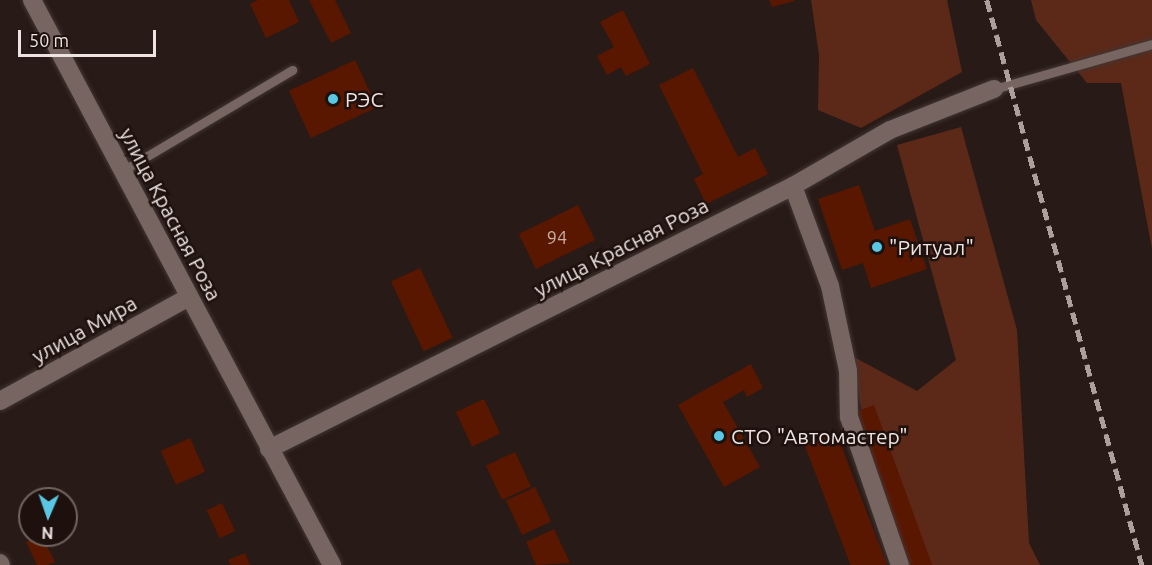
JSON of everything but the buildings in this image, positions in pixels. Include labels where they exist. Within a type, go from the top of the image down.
[{"type":"street","name":"улица Красная Роза","points":[[32,0],[332,565]]},
{"type":"street","name":"улица Красная Роза","points":[[269,449],[793,186],[890,130],[994,89]]},
{"type":"street","points":[[793,186],[830,286],[848,371],[849,417],[900,565]]},
{"type":"street","name":"улица Мира","points":[[0,401],[189,297]]},
{"type":"lane","points":[[994,89],[1152,44]]},
{"type":"lane","points":[[123,171],[291,70]]},
{"type":"shaded area","points":[[811,0],[947,0],[962,72],[861,128],[818,110],[819,55]]},
{"type":"shaded area","points":[[1031,0],[1152,0],[1152,249],[1121,83],[1087,83],[1036,20]]},
{"type":"shaded area","points":[[961,127],[1017,330],[1029,543],[1040,565],[919,565],[861,408],[852,356],[917,391],[956,360],[897,145]]},
{"type":"railway","points":[[987,0],[1142,565]]},
{"type":"place","name":"РЭС","points":[[333,99]]},
{"type":"place","name":"\"Ритуал\"","points":[[877,247]]},
{"type":"place","name":"СТО \"Автомастер\"","points":[[719,436]]}]
